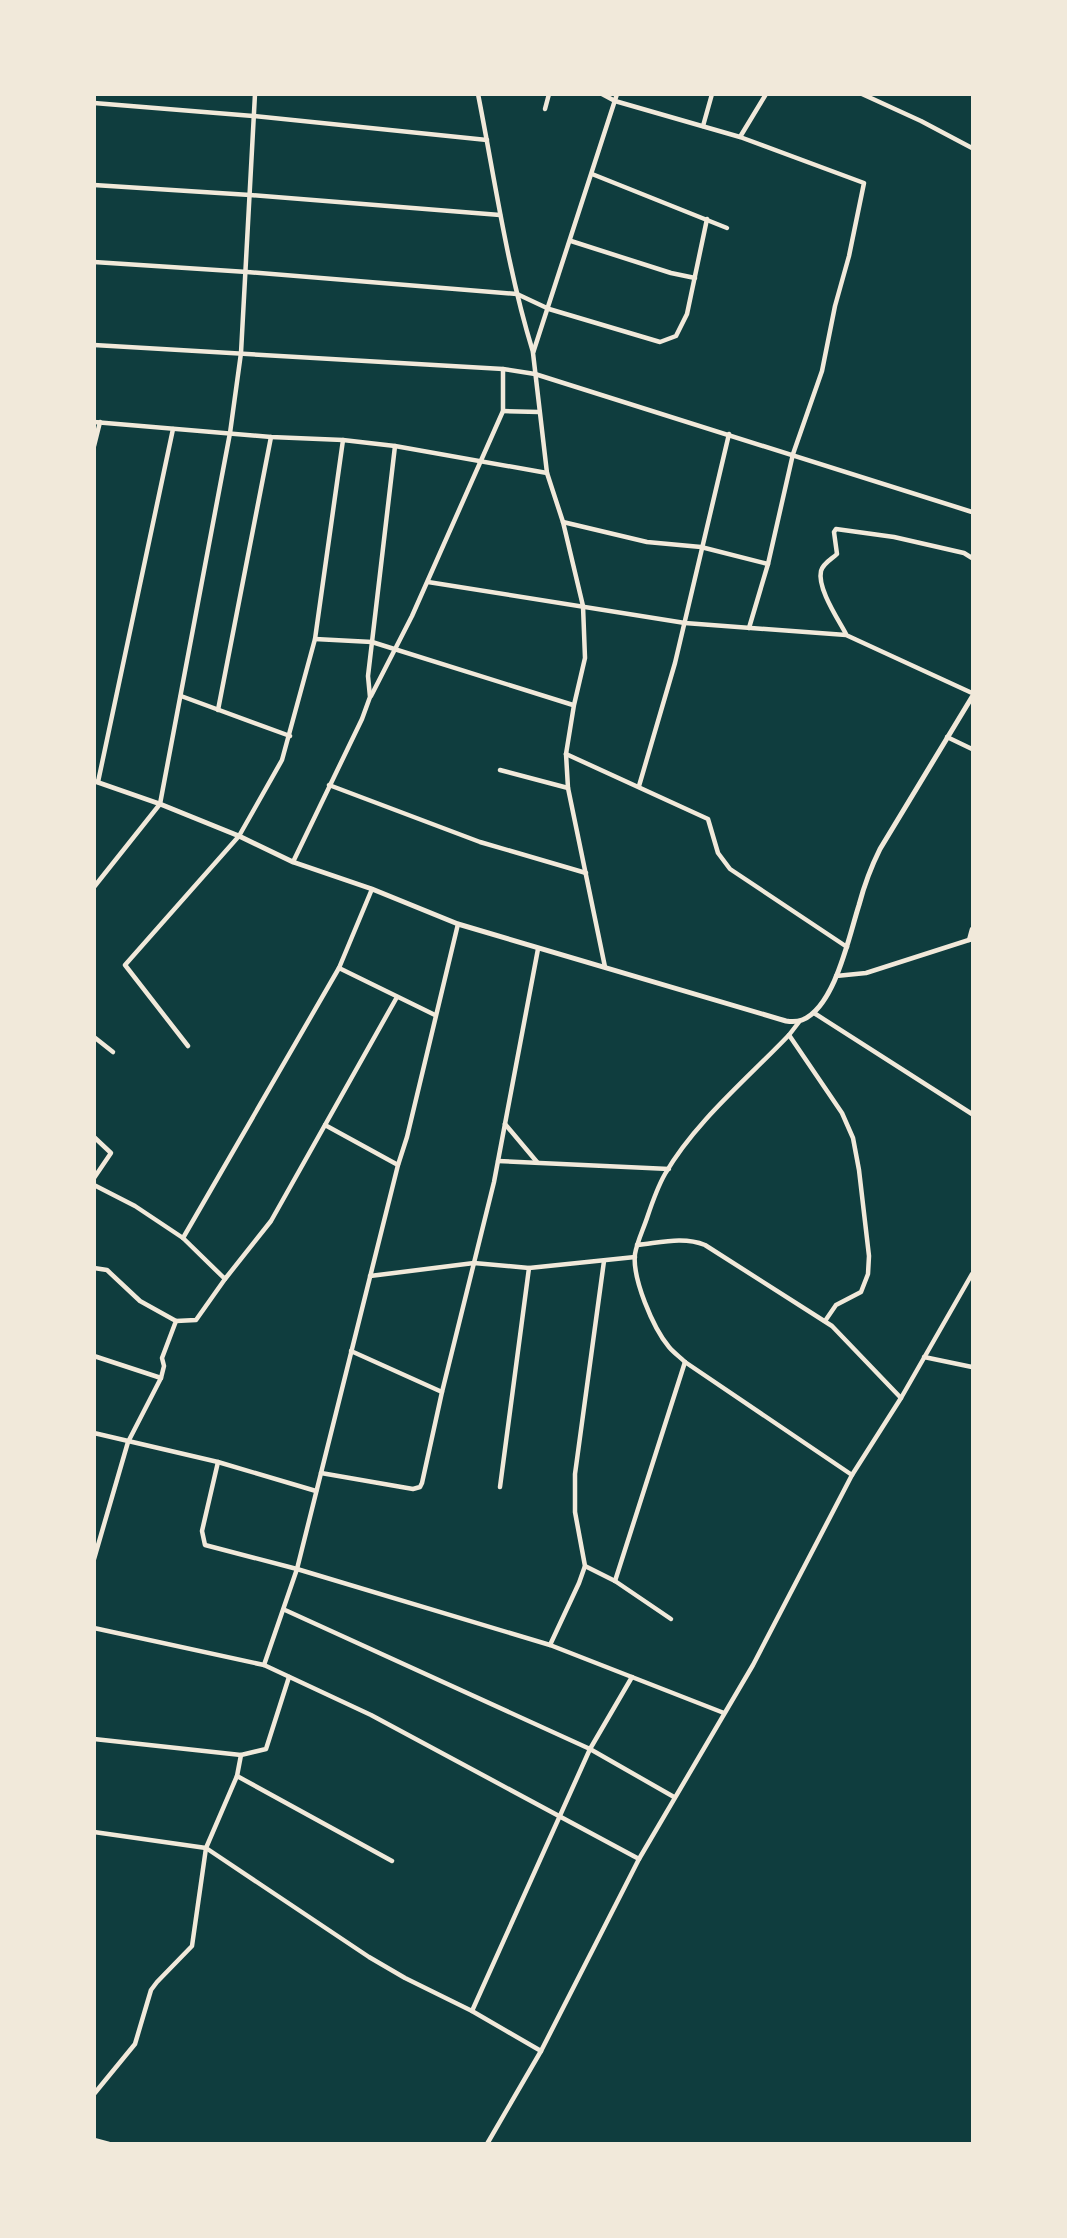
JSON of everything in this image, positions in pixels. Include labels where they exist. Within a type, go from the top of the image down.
[{"type":"street","points":[[95,885],[160,804],[230,433],[241,353],[255,94]]},
{"type":"street","points":[[478,94],[500,215],[533,353],[547,473],[563,522],[583,606],[585,658],[566,754],[568,788],[605,967]]},
{"type":"street","points":[[545,109],[549,94]]},
{"type":"street","points":[[602,94],[615,101],[740,137],[864,183],[822,371],[793,454],[768,564],[749,628]]},
{"type":"street","points":[[533,353],[617,94]]},
{"type":"street","points":[[703,127],[712,94]]},
{"type":"street","points":[[740,137],[766,94]]},
{"type":"street","points":[[862,94],[972,148]]},
{"type":"street","points":[[94,103],[487,140]]},
{"type":"street","points":[[592,174],[727,228]]},
{"type":"street","points":[[94,185],[500,215]]},
{"type":"street","points":[[94,262],[517,294],[549,309],[660,342],[676,336],[687,314],[707,219]]},
{"type":"street","points":[[571,241],[657,269],[695,278]]},
{"type":"street","points":[[94,345],[503,369],[535,374],[972,512]]},
{"type":"street","points":[[293,862],[370,697],[428,582],[503,411],[503,369]]},
{"type":"street","points":[[503,411],[539,412]]},
{"type":"street","points":[[94,446],[97,422],[271,438],[343,440],[395,446],[547,473]]},
{"type":"street","points":[[173,429],[96,782],[160,804],[239,836],[293,862],[372,889],[458,924],[786,1021],[799,1022]]},
{"type":"street","points":[[639,786],[685,623],[729,434]]},
{"type":"street","points":[[218,710],[271,438]]},
{"type":"street","points":[[188,1046],[125,965],[239,836],[282,760],[315,639],[343,440]]},
{"type":"street","points":[[370,697],[368,676],[395,446]]},
{"type":"street","points":[[563,522],[647,542],[701,547],[768,564]]},
{"type":"street","points":[[846,635],[826,596],[821,579],[824,565],[837,554],[834,532],[836,529],[894,537],[964,553],[972,558]]},
{"type":"street","points":[[428,582],[685,623],[846,635],[972,695],[870,870],[848,947],[827,995],[814,1013],[799,1022],[704,1123],[669,1169],[654,1198],[635,1257],[645,1299],[657,1328],[669,1347],[685,1362],[852,1475]]},
{"type":"street","points":[[315,639],[372,642],[574,705]]},
{"type":"street","points":[[181,696],[290,736]]},
{"type":"street","points":[[947,737],[972,749]]},
{"type":"street","points":[[566,754],[708,819],[718,853],[730,869],[848,947]]},
{"type":"street","points":[[500,770],[568,788]]},
{"type":"street","points":[[329,785],[480,842],[586,873]]},
{"type":"street","points":[[183,1238],[339,968],[372,889]]},
{"type":"street","points":[[264,1665],[297,1569],[407,1137],[458,924]]},
{"type":"street","points":[[836,976],[866,973],[971,939],[972,929]]},
{"type":"street","points":[[321,1473],[413,1489],[419,1487],[425,1473],[498,1161],[538,949]]},
{"type":"street","points":[[339,968],[435,1015]]},
{"type":"street","points":[[94,1268],[107,1270],[140,1301],[176,1321],[196,1320],[271,1221],[397,997]]},
{"type":"street","points":[[814,1013],[972,1114]]},
{"type":"street","points":[[789,1035],[842,1113],[853,1138],[862,1195],[869,1256],[864,1288],[858,1295],[836,1305],[825,1321]]},
{"type":"street","points":[[94,1037],[113,1052]]},
{"type":"street","points":[[505,1124],[537,1163]]},
{"type":"street","points":[[325,1125],[398,1165]]},
{"type":"street","points":[[94,1137],[111,1153],[94,1178]]},
{"type":"street","points":[[498,1161],[669,1169]]},
{"type":"street","points":[[94,1185],[135,1206],[183,1238],[225,1279]]},
{"type":"street","points":[[637,1245],[681,1240],[705,1245],[825,1321],[901,1398]]},
{"type":"street","points":[[370,1276],[474,1263],[529,1268],[635,1257]]},
{"type":"street","points":[[551,1645],[585,1566],[575,1512],[575,1474],[604,1261]]},
{"type":"street","points":[[500,1487],[529,1268]]},
{"type":"street","points":[[488,2144],[541,2050],[639,1859],[753,1665],[852,1475],[901,1398],[972,1274]]},
{"type":"street","points":[[94,1559],[128,1442],[161,1378],[164,1366],[162,1358],[176,1321]]},
{"type":"street","points":[[351,1351],[442,1392]]},
{"type":"street","points":[[94,1356],[161,1378]]},
{"type":"street","points":[[924,1357],[972,1367]]},
{"type":"street","points":[[615,1581],[685,1362]]},
{"type":"street","points":[[94,1433],[218,1462],[316,1491]]},
{"type":"street","points":[[218,1462],[202,1531],[205,1545],[297,1569],[551,1645],[724,1713]]},
{"type":"street","points":[[585,1566],[615,1581],[671,1619]]},
{"type":"street","points":[[285,1610],[590,1749],[674,1797]]},
{"type":"street","points":[[94,1628],[264,1665],[371,1715],[639,1859]]},
{"type":"street","points":[[94,1740],[241,1755],[267,1749],[289,1676]]},
{"type":"street","points":[[472,2011],[590,1749],[632,1677]]},
{"type":"street","points":[[94,2094],[135,2044],[151,1990],[192,1946],[206,1848],[237,1776],[241,1755]]},
{"type":"street","points":[[237,1776],[392,1860]]},
{"type":"street","points":[[94,1832],[206,1848],[369,1957],[541,2050]]},
{"type":"street","points":[[94,2140],[109,2144]]}]
